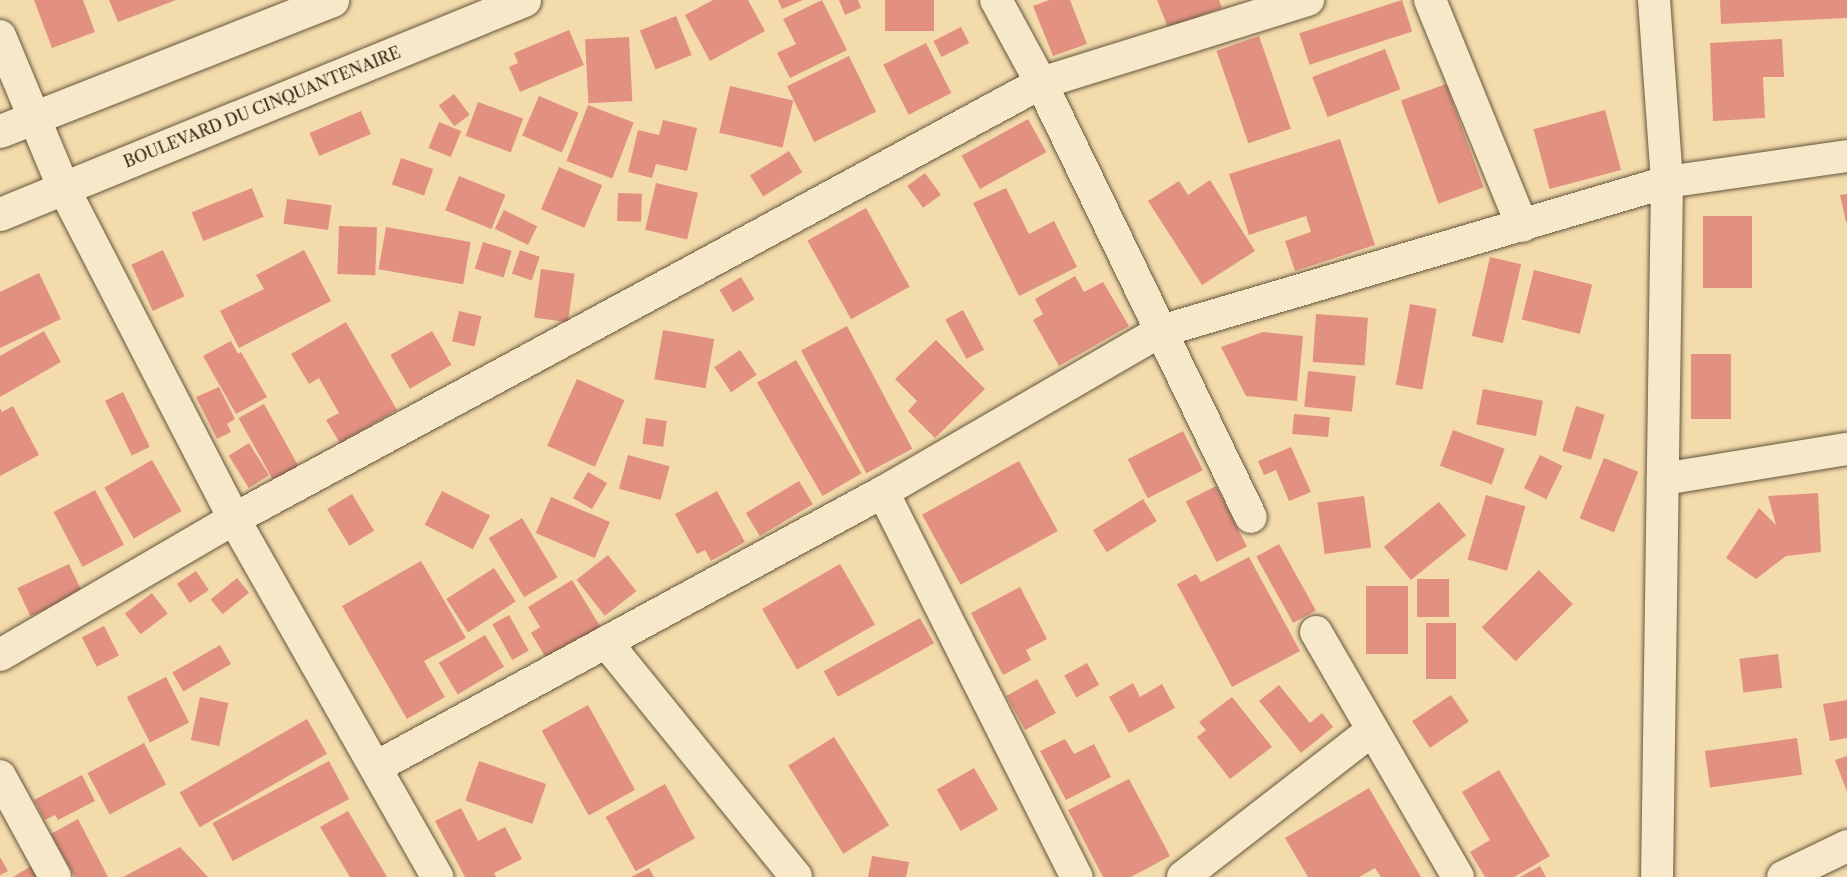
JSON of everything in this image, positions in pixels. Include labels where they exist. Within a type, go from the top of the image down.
[{"type":"main road","points":[[0,131],[332,0]]},
{"type":"main road","name":"BOULEVARD DU CINQUANTENAIRE","points":[[0,214],[524,0]]},
{"type":"street","points":[[996,0],[1041,83],[1251,517]]},
{"type":"street","points":[[0,655],[234,519],[1041,83],[1308,0]]},
{"type":"street","points":[[1430,0],[1522,226]]},
{"type":"street","points":[[1654,0],[1667,182],[1657,877]]},
{"type":"street","points":[[0,36],[64,189],[234,519],[437,877]]},
{"type":"street","points":[[376,767],[883,492],[1161,331],[1667,182],[1847,156]]},
{"type":"street","points":[[1663,479],[1847,449]]},
{"type":"street","points":[[883,492],[1077,877]]},
{"type":"street","points":[[1316,632],[1371,731],[1458,877]]},
{"type":"street","points":[[606,642],[796,877]]},
{"type":"street","points":[[1183,877],[1371,731]]},
{"type":"street","points":[[0,776],[55,877]]},
{"type":"street","points":[[1784,877],[1847,846]]},
{"type":"building","points":[[34,0],[83,0],[95,32],[52,48]]},
{"type":"building","points":[[109,0],[176,0],[118,22]]},
{"type":"building","points":[[713,0],[748,0],[765,31],[710,61],[685,15]]},
{"type":"building","points":[[778,0],[803,0],[782,9]]},
{"type":"building","points":[[822,0],[847,50],[790,78],[777,53],[796,44],[783,19]]},
{"type":"building","points":[[839,0],[858,0],[861,8],[845,15]]},
{"type":"building","points":[[885,0],[934,0],[934,31],[885,31]]},
{"type":"building","points":[[1049,0],[1070,0],[1087,44],[1053,56],[1033,6]]},
{"type":"building","points":[[1157,0],[1219,0],[1222,8],[1168,28]]},
{"type":"building","points":[[1402,0],[1412,31],[1309,65],[1299,33]]},
{"type":"building","points":[[1720,0],[1847,0],[1847,18],[1721,24]]},
{"type":"building","points":[[676,16],[692,55],[656,70],[640,31]]},
{"type":"building","points":[[961,27],[969,43],[942,57],[933,41]]},
{"type":"building","points":[[569,30],[584,65],[520,92],[509,67],[518,63],[514,53]]},
{"type":"building","points":[[1259,36],[1291,129],[1248,143],[1216,51]]},
{"type":"building","points":[[629,37],[632,101],[588,103],[585,39]]},
{"type":"building","points":[[1782,39],[1784,77],[1763,77],[1765,118],[1713,121],[1710,43]]},
{"type":"building","points":[[926,43],[951,93],[909,115],[883,65]]},
{"type":"building","points":[[1385,49],[1400,89],[1328,117],[1312,77]]},
{"type":"building","points":[[849,56],[876,112],[814,142],[787,86]]},
{"type":"building","points":[[1446,84],[1484,187],[1439,204],[1401,100]]},
{"type":"building","points":[[730,86],[793,101],[783,147],[719,133]]},
{"type":"building","points":[[454,94],[470,115],[454,126],[439,105]]},
{"type":"building","points":[[539,96],[579,113],[562,152],[522,136]]},
{"type":"building","points":[[478,102],[523,118],[511,152],[466,136]]},
{"type":"building","points":[[588,105],[634,123],[612,179],[566,161]]},
{"type":"building","points":[[1605,110],[1621,170],[1550,189],[1534,129]]},
{"type":"building","points":[[361,111],[371,134],[319,156],[309,133]]},
{"type":"building","points":[[1028,119],[1046,152],[980,189],[962,156]]},
{"type":"building","points":[[663,120],[697,128],[687,171],[656,164],[652,178],[628,172],[638,130],[659,135]]},
{"type":"building","points":[[439,122],[461,131],[451,157],[429,148]]},
{"type":"building","points":[[1340,139],[1375,245],[1295,271],[1285,241],[1311,232],[1306,216],[1249,235],[1229,174]]},
{"type":"building","points":[[789,151],[802,172],[763,197],[750,175]]},
{"type":"building","points":[[401,158],[433,169],[424,196],[392,184]]},
{"type":"building","points":[[559,167],[602,185],[584,228],[541,209]]},
{"type":"building","points":[[925,173],[941,195],[923,208],[907,186]]},
{"type":"building","points":[[459,176],[505,195],[491,229],[445,210]]},
{"type":"building","points":[[1210,180],[1255,251],[1202,285],[1148,201],[1179,181],[1188,195]]},
{"type":"building","points":[[656,183],[698,193],[687,239],[645,230]]},
{"type":"building","points":[[252,188],[264,217],[203,241],[192,212]]},
{"type":"building","points":[[1006,188],[1029,234],[1054,221],[1077,267],[1019,296],[973,203]]},
{"type":"building","points":[[618,193],[642,194],[641,222],[617,221]]},
{"type":"building","points":[[1847,194],[1847,222],[1846,222],[1840,195]]},
{"type":"building","points":[[287,199],[332,205],[328,230],[284,224]]},
{"type":"building","points":[[866,208],[910,287],[851,319],[807,240]]},
{"type":"building","points":[[504,210],[537,226],[528,245],[495,229]]},
{"type":"building","points":[[1703,216],[1752,216],[1752,288],[1703,288]]},
{"type":"building","points":[[339,226],[377,227],[375,275],[337,274]]},
{"type":"building","points":[[386,227],[471,242],[463,284],[379,269]]},
{"type":"building","points":[[483,242],[512,251],[504,278],[475,269]]},
{"type":"building","points":[[163,250],[185,296],[153,311],[131,265]]},
{"type":"building","points":[[304,250],[331,301],[239,348],[220,311],[264,289],[256,275]]},
{"type":"building","points":[[520,250],[540,257],[532,280],[512,274]]},
{"type":"building","points":[[1490,257],[1521,264],[1503,343],[1472,336]]},
{"type":"building","points":[[541,269],[575,274],[568,322],[534,318]]},
{"type":"building","points":[[1534,270],[1592,285],[1580,334],[1522,319]]},
{"type":"building","points":[[39,273],[61,319],[0,348],[0,292]]},
{"type":"building","points":[[1075,276],[1084,292],[1103,282],[1129,326],[1059,366],[1033,320],[1043,314],[1035,299]]},
{"type":"building","points":[[741,277],[754,299],[733,312],[720,290]]},
{"type":"building","points":[[1410,304],[1437,309],[1422,389],[1396,385]]},
{"type":"building","points":[[963,310],[984,350],[966,359],[945,319]]},
{"type":"building","points":[[459,311],[481,316],[474,346],[452,341]]},
{"type":"building","points":[[1316,314],[1368,318],[1365,366],[1313,362]]},
{"type":"building","points":[[346,322],[397,410],[340,443],[326,420],[339,413],[319,378],[309,384],[291,354]]},
{"type":"building","points":[[847,326],[912,449],[866,473],[801,350]]},
{"type":"building","points":[[663,330],[714,339],[706,388],[654,379]]},
{"type":"building","points":[[44,331],[61,362],[0,397],[0,356]]},
{"type":"building","points":[[432,331],[452,365],[410,389],[390,355]]},
{"type":"building","points":[[1263,332],[1303,336],[1297,401],[1246,396],[1221,347]]},
{"type":"building","points":[[936,340],[985,389],[935,438],[908,411],[917,401],[895,379]]},
{"type":"building","points":[[231,341],[238,354],[241,352],[267,397],[236,414],[203,356]]},
{"type":"building","points":[[740,350],[757,375],[731,392],[714,367]]},
{"type":"building","points":[[1691,354],[1731,354],[1731,419],[1691,419]]},
{"type":"building","points":[[796,360],[862,473],[823,496],[757,382]]},
{"type":"building","points":[[1308,371],[1356,376],[1352,412],[1304,407]]},
{"type":"building","points":[[577,379],[625,400],[595,467],[547,446]]},
{"type":"building","points":[[219,387],[235,419],[227,424],[231,432],[217,439],[196,397]]},
{"type":"building","points":[[1483,389],[1543,401],[1536,436],[1476,424]]},
{"type":"building","points":[[123,392],[150,447],[132,456],[105,401]]},
{"type":"building","points":[[264,404],[298,466],[273,480],[239,418]]},
{"type":"building","points":[[13,406],[39,455],[0,476],[0,408],[2,412]]},
{"type":"building","points":[[1576,406],[1605,415],[1591,460],[1562,451]]},
{"type":"building","points":[[1294,414],[1330,417],[1328,437],[1292,434]]},
{"type":"building","points":[[646,418],[667,421],[663,447],[642,444]]},
{"type":"building","points":[[1453,430],[1505,449],[1492,485],[1440,466]]},
{"type":"building","points":[[1183,431],[1203,470],[1148,498],[1128,459]]},
{"type":"building","points":[[249,443],[269,475],[249,488],[229,456]]},
{"type":"building","points":[[1291,447],[1311,492],[1289,501],[1276,470],[1264,475],[1258,461]]},
{"type":"building","points":[[628,455],[670,466],[660,500],[619,489]]},
{"type":"building","points":[[1540,455],[1562,466],[1546,499],[1524,488]]},
{"type":"building","points":[[1604,458],[1638,472],[1614,532],[1580,518]]},
{"type":"building","points":[[152,460],[182,511],[134,539],[104,488]]},
{"type":"building","points":[[1019,461],[1058,531],[961,585],[922,515]]},
{"type":"building","points":[[588,472],[607,483],[592,509],[573,498]]},
{"type":"building","points":[[799,481],[813,504],[760,536],[746,513]]},
{"type":"building","points":[[1216,486],[1247,547],[1217,562],[1186,501]]},
{"type":"building","points":[[95,490],[124,545],[83,567],[54,512]]},
{"type":"building","points":[[442,491],[490,516],[473,549],[425,525]]},
{"type":"building","points":[[717,491],[745,542],[711,561],[705,550],[697,554],[675,514]]},
{"type":"building","points":[[1818,493],[1821,552],[1786,556],[1756,579],[1726,558],[1759,508],[1776,525],[1768,496]]},
{"type":"building","points":[[352,494],[374,531],[349,546],[327,509]]},
{"type":"building","points":[[1486,495],[1525,506],[1507,571],[1468,559]]},
{"type":"building","points":[[1364,496],[1371,547],[1325,554],[1317,503]]},
{"type":"building","points":[[551,497],[610,522],[595,558],[536,533]]},
{"type":"building","points":[[1143,499],[1157,521],[1107,552],[1093,530]]},
{"type":"building","points":[[1439,502],[1466,535],[1411,580],[1384,547]]},
{"type":"building","points":[[522,518],[558,577],[524,597],[489,538]]},
{"type":"building","points":[[1279,544],[1316,610],[1293,623],[1256,557]]},
{"type":"building","points":[[608,555],[636,591],[605,616],[576,580]]},
{"type":"building","points":[[1249,557],[1300,651],[1232,687],[1177,584],[1196,574],[1201,582]]},
{"type":"building","points":[[421,561],[466,638],[424,661],[445,697],[407,719],[342,606]]},
{"type":"building","points":[[69,564],[82,592],[30,616],[17,588]]},
{"type":"building","points":[[840,564],[875,625],[797,670],[762,609]]},
{"type":"building","points":[[494,568],[516,602],[468,633],[446,599]]},
{"type":"building","points":[[1539,570],[1573,604],[1516,661],[1482,627]]},
{"type":"building","points":[[196,571],[209,590],[190,603],[177,584]]},
{"type":"building","points":[[237,578],[249,593],[223,614],[211,599]]},
{"type":"building","points":[[1417,579],[1449,579],[1449,617],[1417,617]]},
{"type":"building","points":[[572,580],[603,631],[549,663],[531,633],[540,627],[528,607]]},
{"type":"building","points":[[1366,586],[1408,586],[1408,654],[1366,654]]},
{"type":"building","points":[[1020,587],[1047,639],[1026,650],[1031,660],[1003,675],[971,613]]},
{"type":"building","points":[[152,593],[168,614],[140,634],[125,613]]},
{"type":"building","points":[[509,615],[529,651],[512,660],[492,624]]},
{"type":"building","points":[[920,618],[934,643],[838,697],[824,671]]},
{"type":"building","points":[[1426,623],[1456,623],[1456,679],[1426,679]]},
{"type":"building","points":[[104,626],[119,655],[97,667],[82,637]]},
{"type":"building","points":[[485,635],[504,667],[458,695],[439,663]]},
{"type":"building","points":[[220,645],[231,664],[183,692],[172,672]]},
{"type":"building","points":[[1778,654],[1782,688],[1743,692],[1739,659]]},
{"type":"building","points":[[1087,663],[1099,685],[1076,697],[1064,676]]},
{"type":"building","points":[[166,677],[189,722],[150,742],[127,697]]},
{"type":"building","points":[[1037,679],[1056,713],[1025,730],[1006,696]]},
{"type":"building","points":[[1133,683],[1140,697],[1162,684],[1175,708],[1129,733],[1109,697]]},
{"type":"building","points":[[1279,685],[1310,723],[1322,713],[1333,727],[1301,753],[1259,701]]},
{"type":"building","points":[[1451,695],[1469,722],[1430,748],[1412,721]]},
{"type":"building","points":[[200,697],[228,703],[219,746],[191,740]]},
{"type":"building","points":[[1232,697],[1272,747],[1230,779],[1197,737],[1206,730],[1199,722]]},
{"type":"building","points":[[1847,700],[1847,738],[1830,741],[1823,704]]},
{"type":"building","points":[[588,705],[635,790],[589,816],[542,731]]},
{"type":"building","points":[[307,719],[327,754],[200,827],[180,792]]},
{"type":"building","points":[[834,737],[889,825],[843,854],[788,766]]},
{"type":"building","points":[[1797,738],[1802,775],[1710,788],[1705,751]]},
{"type":"building","points":[[1065,739],[1074,754],[1094,744],[1111,777],[1066,800],[1040,751]]},
{"type":"building","points":[[144,743],[166,784],[110,815],[87,773]]},
{"type":"building","points":[[1847,756],[1847,792],[1835,760]]},
{"type":"building","points":[[329,761],[349,799],[233,861],[212,823]]},
{"type":"building","points":[[479,761],[546,784],[532,824],[465,801]]},
{"type":"building","points":[[974,768],[998,810],[961,831],[937,789]]},
{"type":"building","points":[[1499,770],[1550,856],[1514,877],[1485,877],[1470,852],[1490,840],[1462,792]]},
{"type":"building","points":[[82,775],[95,801],[58,820],[55,815],[45,820],[34,800]]},
{"type":"building","points":[[1129,779],[1170,856],[1131,877],[1103,877],[1068,810]]},
{"type":"building","points":[[665,784],[695,838],[636,871],[606,817]]},
{"type":"building","points":[[1369,788],[1421,877],[1381,877],[1375,868],[1359,877],[1308,877],[1285,838]]},
{"type":"building","points":[[461,808],[478,841],[505,827],[522,859],[494,873],[496,877],[465,877],[435,821]]},
{"type":"building","points":[[348,811],[387,877],[350,877],[320,827]]},
{"type":"building","points":[[78,819],[108,877],[75,877],[51,834]]},
{"type":"building","points":[[180,847],[208,877],[123,877]]},
{"type":"building","points":[[872,856],[909,862],[906,877],[868,877]]},
{"type":"building","points":[[0,857],[8,871],[0,875]]},
{"type":"building","points":[[33,865],[41,877],[13,877]]},
{"type":"building","points":[[1540,866],[1546,877],[1520,877]]},
{"type":"building","points":[[649,868],[654,877],[631,877]]}]
